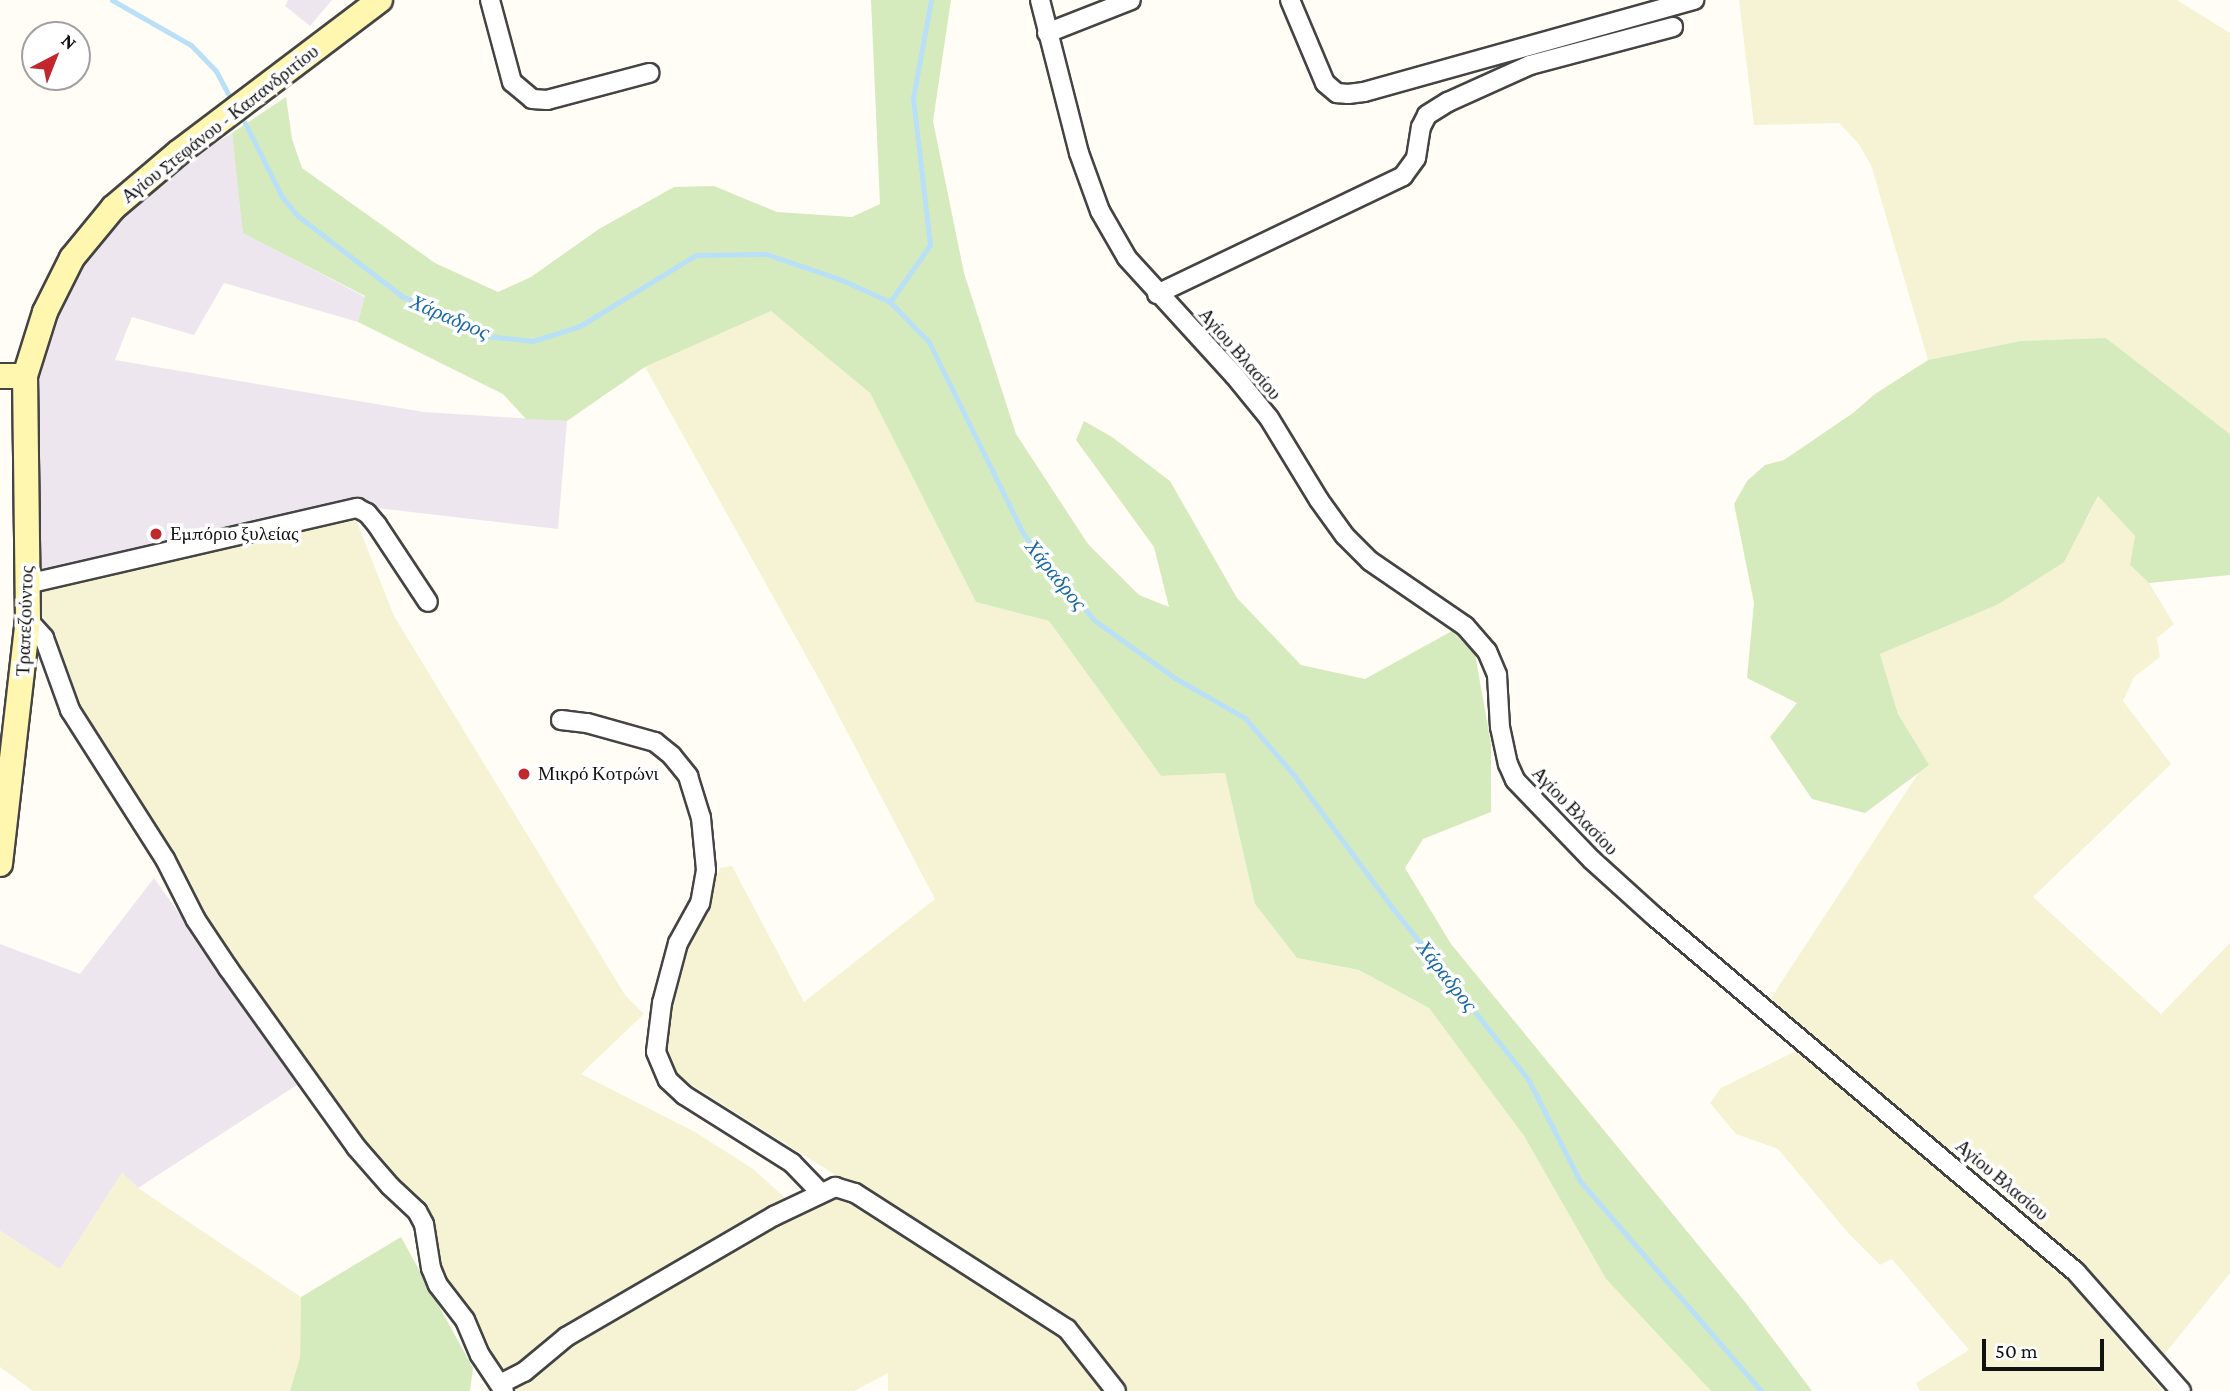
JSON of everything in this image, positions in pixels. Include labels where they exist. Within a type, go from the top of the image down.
[{"type":"main road","name":"Αγίου Στεφάνου - Καπανδριτίου","points":[[25,376],[45,312],[72,258],[96,225],[146,178],[380,0]]},
{"type":"main road","points":[[0,376],[25,376]]},
{"type":"main road","name":"Τραπεζούντος","points":[[0,864],[28,620],[25,376]]},
{"type":"street","points":[[490,0],[512,82],[532,99],[547,100],[649,73]]},
{"type":"street","name":"Αγίου Βλασίου","points":[[1040,0],[1079,153],[1100,211],[1127,258],[1157,294],[1234,375],[1269,418],[1319,500],[1345,536],[1370,561],[1465,626],[1487,651],[1497,675],[1500,727],[1508,764],[1515,780],[1541,810],[1654,916],[2076,1272],[2181,1391]]},
{"type":"street","points":[[1047,33],[1131,0]]},
{"type":"street","points":[[1290,0],[1325,83],[1337,93],[1348,94],[1377,89],[1694,0]]},
{"type":"street","points":[[1157,294],[1404,176],[1416,158],[1421,127],[1427,115],[1448,102],[1530,65],[1673,27]]},
{"type":"street","points":[[27,584],[357,509],[367,513],[377,525],[428,602]]},
{"type":"street","points":[[28,620],[44,638],[70,710],[165,859],[197,920],[221,958],[356,1147],[390,1186],[417,1211],[424,1224],[431,1268],[438,1285],[465,1320],[480,1355],[502,1388],[566,1337],[820,1192],[835,1187],[855,1193],[1067,1329],[1116,1391]]},
{"type":"street","points":[[561,720],[587,723],[655,742],[672,756],[688,776],[701,818],[706,870],[700,902],[678,943],[662,1003],[656,1052],[668,1080],[684,1095],[792,1163],[820,1192]]},
{"type":"shaded area","points":[[288,0],[332,0],[310,26],[285,6]]},
{"type":"shaded area","points":[[1739,0],[2177,0],[2230,33],[2230,434],[2106,338],[2020,341],[1928,360],[1871,165],[1858,143],[1839,123],[1754,125]]},
{"type":"shaded area","points":[[232,133],[244,233],[365,297],[358,322],[224,283],[194,335],[132,317],[115,360],[424,412],[567,421],[558,529],[351,505],[33,577],[30,386],[72,269],[149,184]]},
{"type":"shaded area","points":[[771,310],[870,393],[976,602],[1049,621],[1161,776],[1225,773],[1255,904],[1297,958],[1359,970],[1429,1008],[1524,1136],[1606,1279],[1711,1391],[888,1391],[888,1373],[854,1391],[486,1391],[499,1369],[478,1327],[442,1277],[428,1205],[381,1166],[202,917],[75,703],[44,626],[37,589],[354,515],[394,616],[625,995],[644,1014],[581,1074],[695,1132],[753,1169],[801,1212],[834,1194],[939,1256],[947,1245],[682,1079],[669,1065],[664,1045],[671,1001],[688,942],[720,868],[732,866],[804,1002],[935,899],[824,688],[645,367]]},
{"type":"shaded area","points":[[2098,496],[2135,536],[2130,565],[2149,583],[2174,624],[2157,638],[2160,657],[2134,677],[2123,701],[2171,764],[2033,897],[2161,1014],[2230,943],[2230,1273],[2163,1356],[2082,1266],[1769,1001],[1919,772],[1928,765],[1898,714],[1880,654],[1997,605],[2087,519]]},
{"type":"shaded area","points":[[154,878],[300,1083],[138,1188],[122,1173],[60,1270],[0,1231],[0,944],[80,974]]},
{"type":"shaded area","points":[[1794,1052],[1805,1054],[2066,1278],[2163,1391],[1920,1391],[1916,1383],[1969,1350],[1892,1259],[1880,1265],[1849,1234],[1778,1149],[1736,1134],[1710,1103],[1721,1088]]},
{"type":"shaded area","points":[[122,1173],[138,1188],[301,1297],[300,1357],[290,1391],[33,1391],[0,1367],[0,1231],[60,1269]]},
{"type":"green space","points":[[871,0],[951,0],[933,121],[964,273],[1016,434],[1088,544],[1139,595],[1169,607],[1154,547],[1076,440],[1084,421],[1112,437],[1170,481],[1237,598],[1301,665],[1365,679],[1452,631],[1475,654],[1491,744],[1491,812],[1423,839],[1405,868],[1451,944],[1745,1302],[1812,1391],[1711,1391],[1606,1279],[1524,1136],[1429,1008],[1359,970],[1297,958],[1255,904],[1225,773],[1161,776],[1049,621],[976,602],[870,393],[771,311],[645,367],[567,421],[526,419],[503,394],[358,322],[365,296],[243,233],[232,133],[286,97],[292,139],[302,168],[435,263],[498,292],[531,277],[599,229],[674,187],[714,186],[777,212],[852,217],[880,204]]},
{"type":"green space","points":[[2106,338],[2230,434],[2230,575],[2149,583],[2130,565],[2135,536],[2098,496],[2064,562],[1997,605],[1880,654],[1898,714],[1929,765],[1865,813],[1812,799],[1770,737],[1797,703],[1747,678],[1754,603],[1734,504],[1747,481],[1765,465],[1784,460],[1853,413],[1875,394],[1928,360],[2020,341]]},
{"type":"green space","points":[[401,1237],[473,1368],[470,1391],[290,1391],[300,1357],[301,1297]]},
{"type":"waterway","name":"Χάραδρος","points":[[112,0],[191,45],[216,71],[229,95]]},
{"type":"waterway","points":[[890,302],[930,245],[913,98],[931,0]]},
{"type":"waterway","name":"Χάραδρος","points":[[245,123],[282,197],[298,216],[402,296],[486,336],[533,341],[580,326],[696,255],[766,254],[842,280],[890,302],[929,342],[1024,535],[1094,620],[1175,678],[1245,718],[1294,775],[1391,906],[1528,1079],[1580,1181],[1761,1391]]},
{"type":"place","name":"Εμπόριο ξυλείας","points":[[156,534]]},
{"type":"place","name":"Μικρό Κοτρώνι","points":[[524,774]]}]
